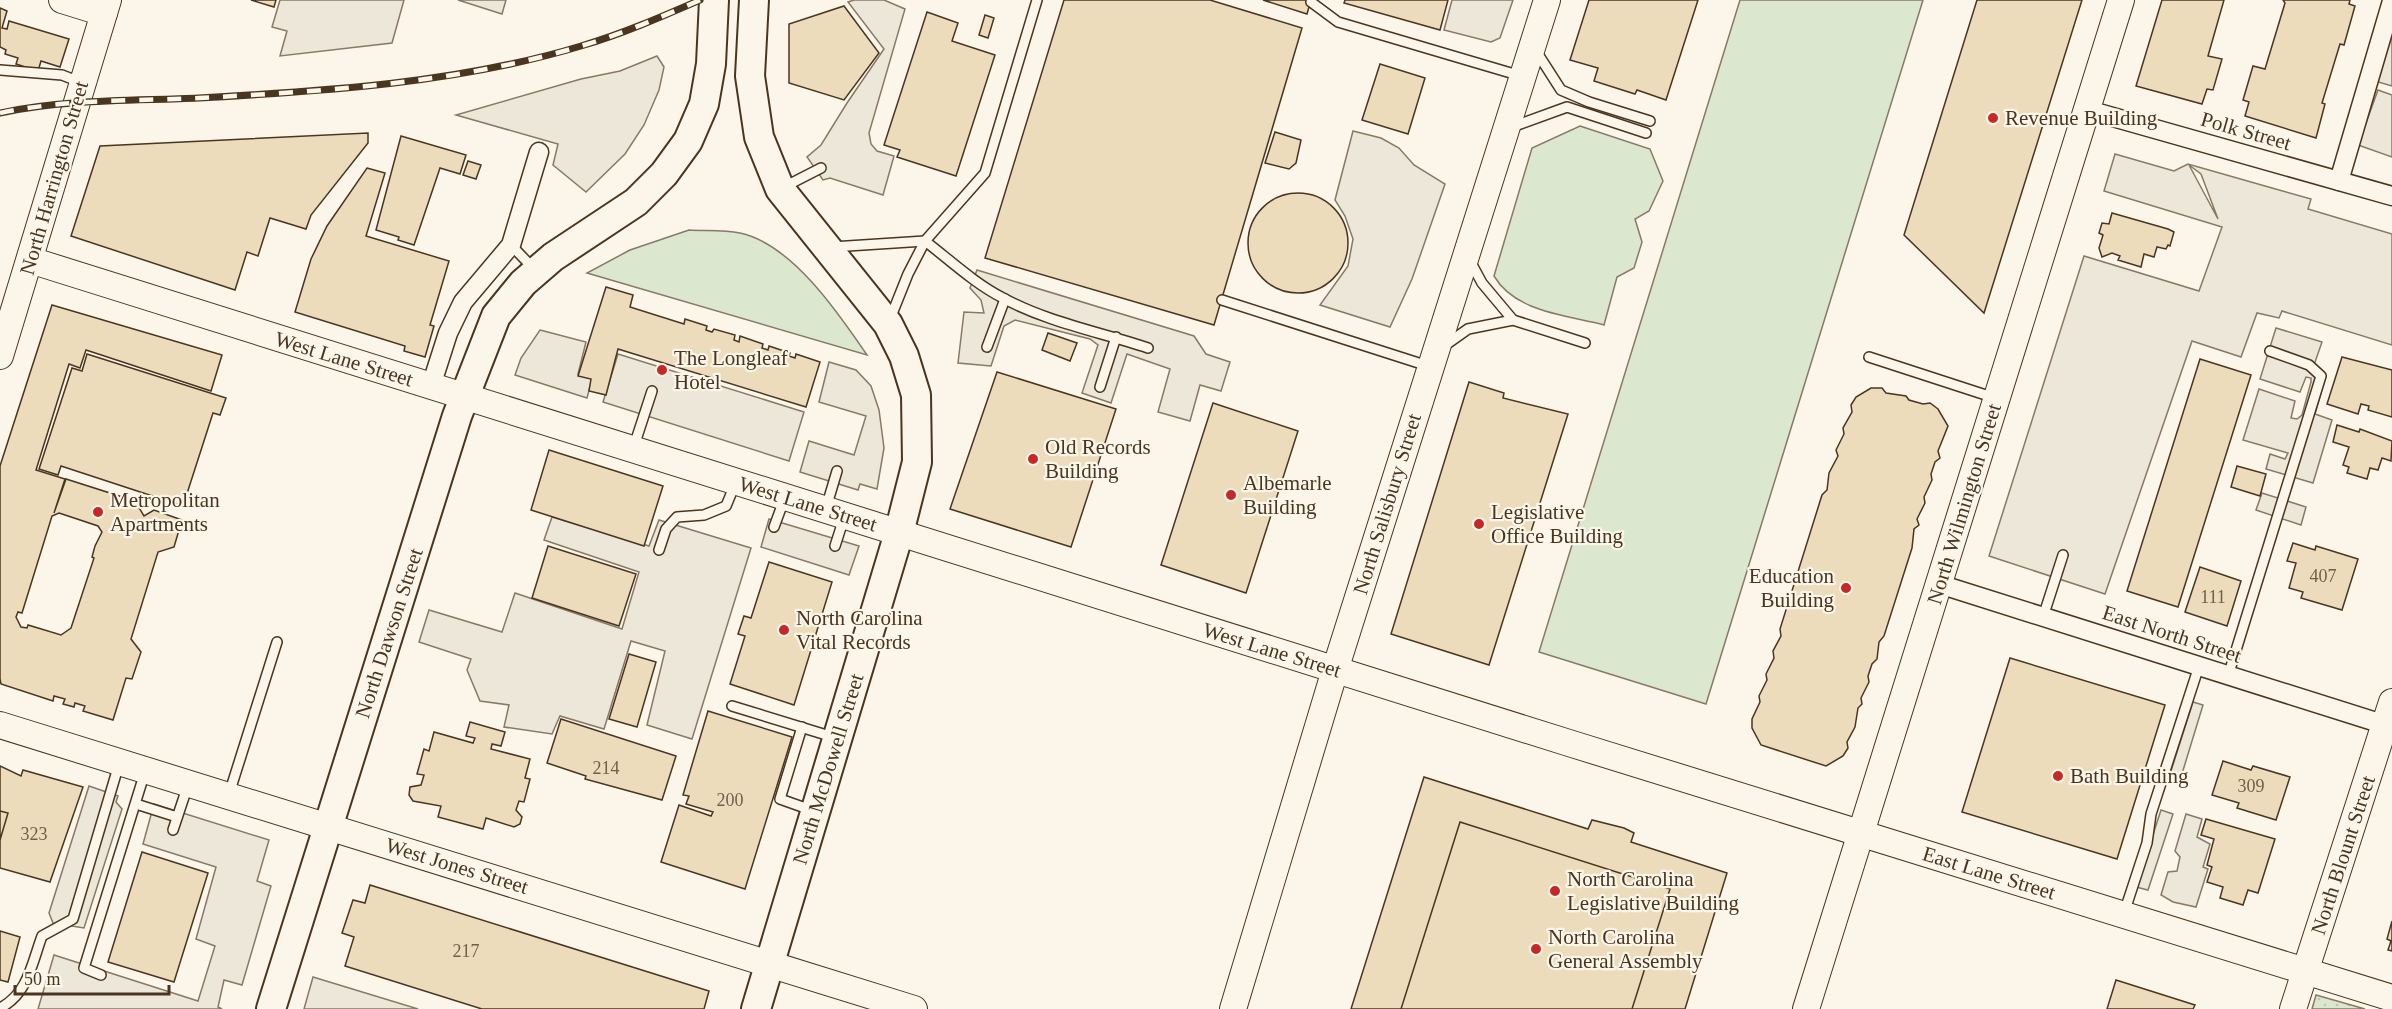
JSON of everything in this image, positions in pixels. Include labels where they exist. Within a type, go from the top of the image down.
[{"type":"main road","name":"North Dawson Street","points":[[271,1009],[464,397],[496,316],[523,283],[553,257],[636,202],[664,174],[688,141],[704,104],[711,64],[714,0]]},
{"type":"main road","name":"North McDowell Street","points":[[754,0],[750,76],[759,137],[780,189],[888,324],[904,357],[916,395],[917,462],[899,533],[756,1009]]},
{"type":"street","points":[[63,0],[106,7]]},
{"type":"street","name":"North Salisbury Street","points":[[1233,1009],[1335,670],[1547,0]]},
{"type":"street","name":"North Wilmington Street","points":[[1806,1009],[2121,0]]},
{"type":"street","points":[[2339,181],[2392,1]]},
{"type":"street","name":"North Harrington Street","points":[[0,356],[106,7]]},
{"type":"street","name":"Polk Street","points":[[2088,110],[2392,196]]},
{"type":"street","points":[[431,386],[448,333],[463,302],[511,246],[539,152]]},
{"type":"street","name":"West Lane Street","points":[[30,260],[1586,748]]},
{"type":"street","name":"East North Street","points":[[1939,584],[2228,676],[2390,718]]},
{"type":"street","name":"North Blount Street","points":[[2293,1009],[2390,718]]},
{"type":"street","name":"West Jones Street","points":[[0,725],[914,1009]]},
{"type":"street","name":"East Lane Street","points":[[1586,748],[2392,998]]},
{"type":"lane","points":[[888,324],[908,274],[925,241],[985,173],[1037,0]]},
{"type":"lane","points":[[1311,2],[1338,22],[1523,77]]},
{"type":"lane","points":[[1533,46],[1561,90],[1589,102],[1650,121]]},
{"type":"lane","points":[[0,70],[62,75],[82,83]]},
{"type":"lane","points":[[1506,129],[1567,107],[1646,133]]},
{"type":"lane","points":[[780,189],[821,168]]},
{"type":"lane","points":[[827,248],[925,241],[968,277],[1005,299],[1045,315],[1148,348]]},
{"type":"lane","points":[[511,246],[536,272]]},
{"type":"lane","points":[[1466,253],[1482,284],[1513,320]]},
{"type":"lane","points":[[987,347],[1005,299]]},
{"type":"lane","points":[[1222,300],[1433,359],[1468,329],[1513,320],[1585,343]]},
{"type":"lane","points":[[1100,387],[1116,337]]},
{"type":"lane","points":[[2228,676],[2321,376],[2309,365],[2270,351]]},
{"type":"lane","points":[[1869,357],[1997,399]]},
{"type":"lane","points":[[632,450],[652,391]]},
{"type":"lane","points":[[835,546],[837,471]]},
{"type":"lane","points":[[659,550],[666,529],[677,517],[704,515],[726,506],[736,482]]},
{"type":"lane","points":[[774,527],[784,497]]},
{"type":"lane","points":[[2043,617],[2063,555]]},
{"type":"lane","points":[[228,795],[277,642]]},
{"type":"lane","points":[[2124,916],[2147,843],[2151,814],[2199,666]]},
{"type":"lane","points":[[732,706],[837,739]]},
{"type":"lane","points":[[802,727],[780,800],[815,811]]},
{"type":"lane","points":[[0,1008],[10,1003],[23,989],[42,936],[73,919],[120,762]]},
{"type":"lane","points":[[101,975],[84,968],[146,770]]},
{"type":"lane","points":[[173,830],[188,783]]},
{"type":"lane","points":[[135,804],[177,818]]},
{"type":"green space","points":[[1740,0],[1923,0],[1706,704],[1539,652]]},
{"type":"green space","points":[[1580,126],[1650,149],[1663,181],[1649,211],[1635,219],[1642,242],[1634,268],[1617,277],[1604,325],[1558,315],[1528,305],[1503,288],[1494,276],[1532,148]]},
{"type":"green space","points":[[689,230],[740,233],[759,240],[778,251],[813,283],[843,320],[867,355],[587,273],[630,250]]},
{"type":"green space","points":[[2316,995],[2365,1009],[2312,1009]]},
{"type":"shaded area","points":[[280,0],[404,0],[392,43],[280,56],[287,31],[272,27]]},
{"type":"shaded area","points":[[458,0],[506,0],[502,14]]},
{"type":"shaded area","points":[[884,0],[905,9],[869,133],[871,144],[877,151],[894,156],[883,195],[830,178],[823,180],[807,157],[821,145],[884,49],[848,2]]},
{"type":"shaded area","points":[[1452,0],[1513,0],[1500,38],[1491,42],[1444,30]]},
{"type":"shaded area","points":[[2392,31],[2392,86],[2375,81]]},
{"type":"shaded area","points":[[657,56],[664,67],[659,90],[644,125],[625,154],[586,192],[553,165],[558,144],[456,115],[581,79],[620,71]]},
{"type":"shaded area","points":[[2378,90],[2392,95],[2392,157],[2358,145]]},
{"type":"shaded area","points":[[1353,131],[1381,138],[1399,148],[1414,165],[1445,184],[1412,279],[1390,327],[1320,305],[1348,266],[1353,239],[1345,216],[1335,200]]},
{"type":"shaded area","points":[[2115,154],[2174,171],[2188,164],[2311,199],[2308,209],[2392,234],[2392,345],[2282,311],[2279,318],[2257,313],[2241,357],[2192,341],[2105,594],[1989,556],[2084,256],[2199,291],[2222,227],[2104,191]],"holes":[[[2189,165],[2201,174],[2218,219]]]},
{"type":"shaded area","points":[[977,270],[1194,336],[1206,354],[1230,362],[1221,391],[1200,385],[1190,421],[1158,412],[1170,369],[1127,354],[1111,403],[1082,393],[1098,345],[1090,339],[1015,320],[1004,326],[991,366],[958,363],[964,312],[984,313],[981,300],[970,288]]},
{"type":"shaded area","points":[[2276,328],[2322,342],[2314,365],[2325,379],[2315,414],[2332,420],[2313,483],[2266,469],[2270,454],[2285,459],[2288,453],[2243,440],[2259,389],[2295,401],[2291,418],[2297,419],[2302,415],[2311,378],[2306,377],[2300,392],[2260,379]]},
{"type":"shaded area","points":[[540,330],[586,342],[578,374],[592,379],[587,398],[515,375],[521,358]]},
{"type":"shaded area","points":[[618,354],[804,412],[789,461],[603,402]]},
{"type":"shaded area","points":[[829,362],[856,370],[871,386],[879,410],[884,448],[877,489],[860,484],[858,490],[800,472],[809,441],[854,455],[866,416],[819,402]]},
{"type":"shaded area","points":[[2262,493],[2306,507],[2301,525],[2256,510]]},
{"type":"shaded area","points":[[552,517],[649,546],[659,520],[751,548],[692,739],[647,725],[665,651],[631,641],[604,729],[560,716],[552,734],[504,727],[509,705],[480,701],[467,670],[471,659],[419,642],[429,610],[502,632],[515,593],[622,629],[639,572],[544,540]]},
{"type":"shaded area","points":[[769,519],[859,546],[849,575],[761,547]]},
{"type":"shaded area","points":[[2193,702],[2203,705],[2181,777],[2170,774]]},
{"type":"shaded area","points":[[89,786],[118,796],[116,802],[122,809],[84,928],[53,923],[49,913]]},
{"type":"shaded area","points":[[154,804],[269,840],[257,881],[271,886],[242,985],[224,980],[218,1007],[222,1009],[38,1009],[54,955],[198,1001],[215,946],[196,939],[216,867],[143,844]]},
{"type":"shaded area","points":[[2161,810],[2173,814],[2148,890],[2136,887]]},
{"type":"shaded area","points":[[2186,814],[2202,819],[2197,837],[2210,844],[2203,867],[2208,869],[2196,907],[2173,902],[2161,895],[2168,872],[2177,871],[2180,857],[2175,851]]},
{"type":"shaded area","points":[[313,977],[418,1009],[304,1009]]},
{"type":"building","points":[[251,0],[276,0],[274,7]]},
{"type":"building","points":[[1064,0],[1210,0],[1302,28],[1214,325],[985,258]]},
{"type":"building","points":[[1263,0],[1311,0],[1307,14]]},
{"type":"building","points":[[1345,0],[1448,0],[1440,30],[1344,3]]},
{"type":"building","points":[[1589,0],[1698,0],[1666,100],[1637,90],[1635,94],[1594,81],[1598,68],[1570,60]]},
{"type":"building","name":"Revenue Building","points":[[1977,0],[2082,0],[1984,313],[1904,235]]},
{"type":"building","points":[[2162,0],[2224,0],[2208,56],[2222,59],[2213,90],[2207,89],[2202,104],[2136,86]]},
{"type":"building","points":[[2283,0],[2350,0],[2349,4],[2355,6],[2344,45],[2340,44],[2322,103],[2325,104],[2316,138],[2245,116],[2249,102],[2243,100],[2253,66],[2265,69],[2285,3]]},
{"type":"building","points":[[844,6],[879,53],[844,100],[789,83],[789,24]]},
{"type":"building","points":[[0,8],[7,11],[2,28],[7,29],[9,21],[69,39],[60,67],[41,61],[38,71],[16,64],[18,58],[5,54],[6,50],[0,47]]},
{"type":"building","points":[[927,12],[958,23],[952,41],[995,55],[956,176],[897,157],[900,150],[884,145]]},
{"type":"building","points":[[985,15],[994,18],[988,38],[979,35]]},
{"type":"building","points":[[1380,64],[1425,78],[1408,134],[1362,120]]},
{"type":"building","points":[[1275,132],[1301,140],[1296,163],[1289,169],[1265,163]]},
{"type":"building","points":[[368,133],[368,143],[311,215],[306,229],[270,218],[258,256],[247,252],[235,290],[71,236],[100,146]]},
{"type":"building","points":[[401,136],[466,155],[460,174],[440,168],[414,245],[398,240],[399,237],[376,230]]},
{"type":"building","points":[[468,161],[481,165],[476,179],[463,175]]},
{"type":"building","points":[[367,168],[385,173],[366,236],[449,261],[430,325],[434,326],[425,357],[404,351],[405,346],[295,312],[311,259],[327,226]]},
{"type":"building","points":[[1298,193],[1317,196],[1334,207],[1345,224],[1348,243],[1345,262],[1334,279],[1317,290],[1298,293],[1279,290],[1262,279],[1251,262],[1248,243],[1251,224],[1262,207],[1279,196]]},
{"type":"building","points":[[2112,213],[2174,232],[2170,246],[2168,245],[2166,249],[2157,247],[2154,257],[2144,254],[2141,267],[2118,260],[2120,256],[2112,253],[2102,257],[2099,248],[2103,235],[2099,233],[2102,223],[2109,224]]},
{"type":"building","points":[[606,287],[633,295],[630,307],[684,324],[685,319],[707,326],[706,330],[712,332],[714,329],[735,335],[734,340],[739,342],[740,336],[763,344],[762,348],[768,350],[769,346],[790,353],[789,356],[795,358],[796,354],[820,362],[806,407],[618,349],[606,395],[589,391],[591,379],[578,376]]},
{"type":"building","name":"Metropolitan Apartments","points":[[52,305],[222,355],[211,391],[86,350],[80,368],[69,364],[36,470],[65,479],[54,513],[66,479],[135,501],[144,516],[154,510],[182,520],[174,547],[158,552],[131,639],[141,652],[132,679],[126,678],[113,720],[83,711],[85,706],[75,703],[74,707],[63,704],[65,699],[54,696],[53,701],[1,684],[0,466]],"holes":[[[59,513],[98,526],[102,532],[95,546],[92,557],[94,558],[71,628],[61,635],[28,625],[27,628],[21,627],[16,617],[18,612],[22,613],[52,516]]]},
{"type":"building","points":[[1048,333],[1077,343],[1070,361],[1042,350]]},
{"type":"building","points":[[87,354],[226,398],[220,415],[213,413],[183,506],[61,466],[58,475],[39,469],[72,368],[82,371]]},
{"type":"building","points":[[2342,357],[2392,370],[2392,417],[2368,410],[2369,406],[2361,404],[2358,414],[2327,404]]},
{"type":"building","points":[[2200,359],[2251,375],[2178,607],[2127,591]]},
{"type":"building","name":"Old Records Building","points":[[997,372],[1116,409],[1071,547],[950,509]]},
{"type":"building","name":"Legislative Office Building","points":[[1469,382],[1504,393],[1503,398],[1568,414],[1489,665],[1391,634]]},
{"type":"building","name":"Education Building","points":[[1871,388],[1882,388],[1886,393],[1906,396],[1909,400],[1923,404],[1930,403],[1938,409],[1948,426],[1938,451],[1940,458],[1935,462],[1931,474],[1932,480],[1924,497],[1925,503],[1917,519],[1919,525],[1914,529],[1912,548],[1884,636],[1879,642],[1877,659],[1872,664],[1868,676],[1869,682],[1861,698],[1862,704],[1858,708],[1855,727],[1847,742],[1848,748],[1843,756],[1826,766],[1761,745],[1752,728],[1752,719],[1767,680],[1766,674],[1774,658],[1773,651],[1781,636],[1780,629],[1822,495],[1827,490],[1829,473],[1838,456],[1836,450],[1844,434],[1843,428],[1852,412],[1851,405],[1856,397]]},
{"type":"building","name":"Albemarle Building","points":[[1213,403],[1298,431],[1246,593],[1161,565]]},
{"type":"building","points":[[2337,425],[2359,432],[2360,429],[2392,441],[2391,461],[2382,458],[2378,470],[2370,468],[2367,479],[2347,473],[2349,467],[2343,465],[2349,447],[2333,442]]},
{"type":"building","points":[[549,450],[663,486],[644,546],[531,510]]},
{"type":"building","points":[[2237,466],[2266,474],[2260,496],[2231,487]]},
{"type":"building","points":[[2293,543],[2315,550],[2316,546],[2358,559],[2342,610],[2301,598],[2303,592],[2289,588],[2296,563],[2287,561]]},
{"type":"building","points":[[548,546],[636,574],[619,626],[532,598]]},
{"type":"building","points":[[769,562],[832,582],[794,705],[730,684],[745,636],[738,634],[744,616],[751,618]]},
{"type":"building","points":[[2200,567],[2241,581],[2227,626],[2185,612]]},
{"type":"building","points":[[629,654],[656,662],[637,727],[609,719]]},
{"type":"building","name":"Bath Building","points":[[2010,658],[2165,705],[2117,859],[1962,812]]},
{"type":"building","points":[[708,711],[792,737],[745,889],[661,862],[679,805],[711,816],[713,812],[686,804],[689,796],[683,795]]},
{"type":"building","points":[[561,719],[676,756],[662,800],[585,779],[586,776],[547,763]]},
{"type":"building","points":[[470,722],[505,732],[501,746],[492,744],[491,749],[530,759],[525,778],[530,779],[524,802],[519,801],[516,810],[522,817],[520,824],[514,827],[486,818],[483,829],[438,817],[441,806],[413,801],[409,795],[410,787],[421,785],[424,775],[417,774],[424,749],[429,751],[434,732],[473,743],[475,738],[466,736]]},
{"type":"building","points":[[2223,761],[2251,770],[2253,766],[2290,777],[2276,820],[2237,808],[2239,803],[2212,795]]},
{"type":"building","points":[[0,766],[21,776],[23,770],[83,787],[50,882],[0,868]]},
{"type":"building","name":"North Carolina Legislative Building","points":[[1424,777],[1588,829],[1592,820],[1624,828],[1634,833],[1631,842],[1727,873],[1685,1009],[1351,1009]]},
{"type":"building","points":[[0,811],[8,813],[0,840]]},
{"type":"building","points":[[2206,819],[2275,839],[2258,893],[2248,890],[2243,905],[2220,898],[2223,887],[2207,882],[2212,867],[2207,865],[2214,839],[2201,835]]},
{"type":"building","name":"North Carolina General Assembly","points":[[1460,822],[1670,889],[1632,1009],[1401,1009]]},
{"type":"building","points":[[142,852],[208,873],[174,982],[108,962]]},
{"type":"building","points":[[370,885],[709,991],[704,1009],[482,1009],[345,966],[354,937],[342,933],[353,900],[365,903]]},
{"type":"building","points":[[2392,921],[2392,951],[2388,950],[2391,941],[2387,939]]},
{"type":"building","points":[[0,931],[20,937],[8,982],[0,980]]},
{"type":"building","points":[[2116,980],[2195,1005],[2193,1009],[2107,1009]]},
{"type":"railway","points":[[0,113],[50,105],[295,92],[440,77],[535,59],[581,46],[626,31],[700,0]]},
{"type":"place","name":"Revenue Building","points":[[1993,118]]},
{"type":"place","name":"The Longleaf Hotel","points":[[662,370]]},
{"type":"place","name":"Old Records Building","points":[[1033,459]]},
{"type":"place","name":"Albemarle Building","points":[[1231,495]]},
{"type":"place","name":"Metropolitan Apartments","points":[[98,512]]},
{"type":"place","name":"Legislative Office Building","points":[[1479,524]]},
{"type":"place","name":"Education Building","points":[[1846,588]]},
{"type":"place","name":"North Carolina Vital Records","points":[[784,630]]},
{"type":"place","name":"Bath Building","points":[[2058,776]]},
{"type":"place","name":"North Carolina Legislative Building","points":[[1555,891]]},
{"type":"place","name":"North Carolina General Assembly","points":[[1536,949]]}]
